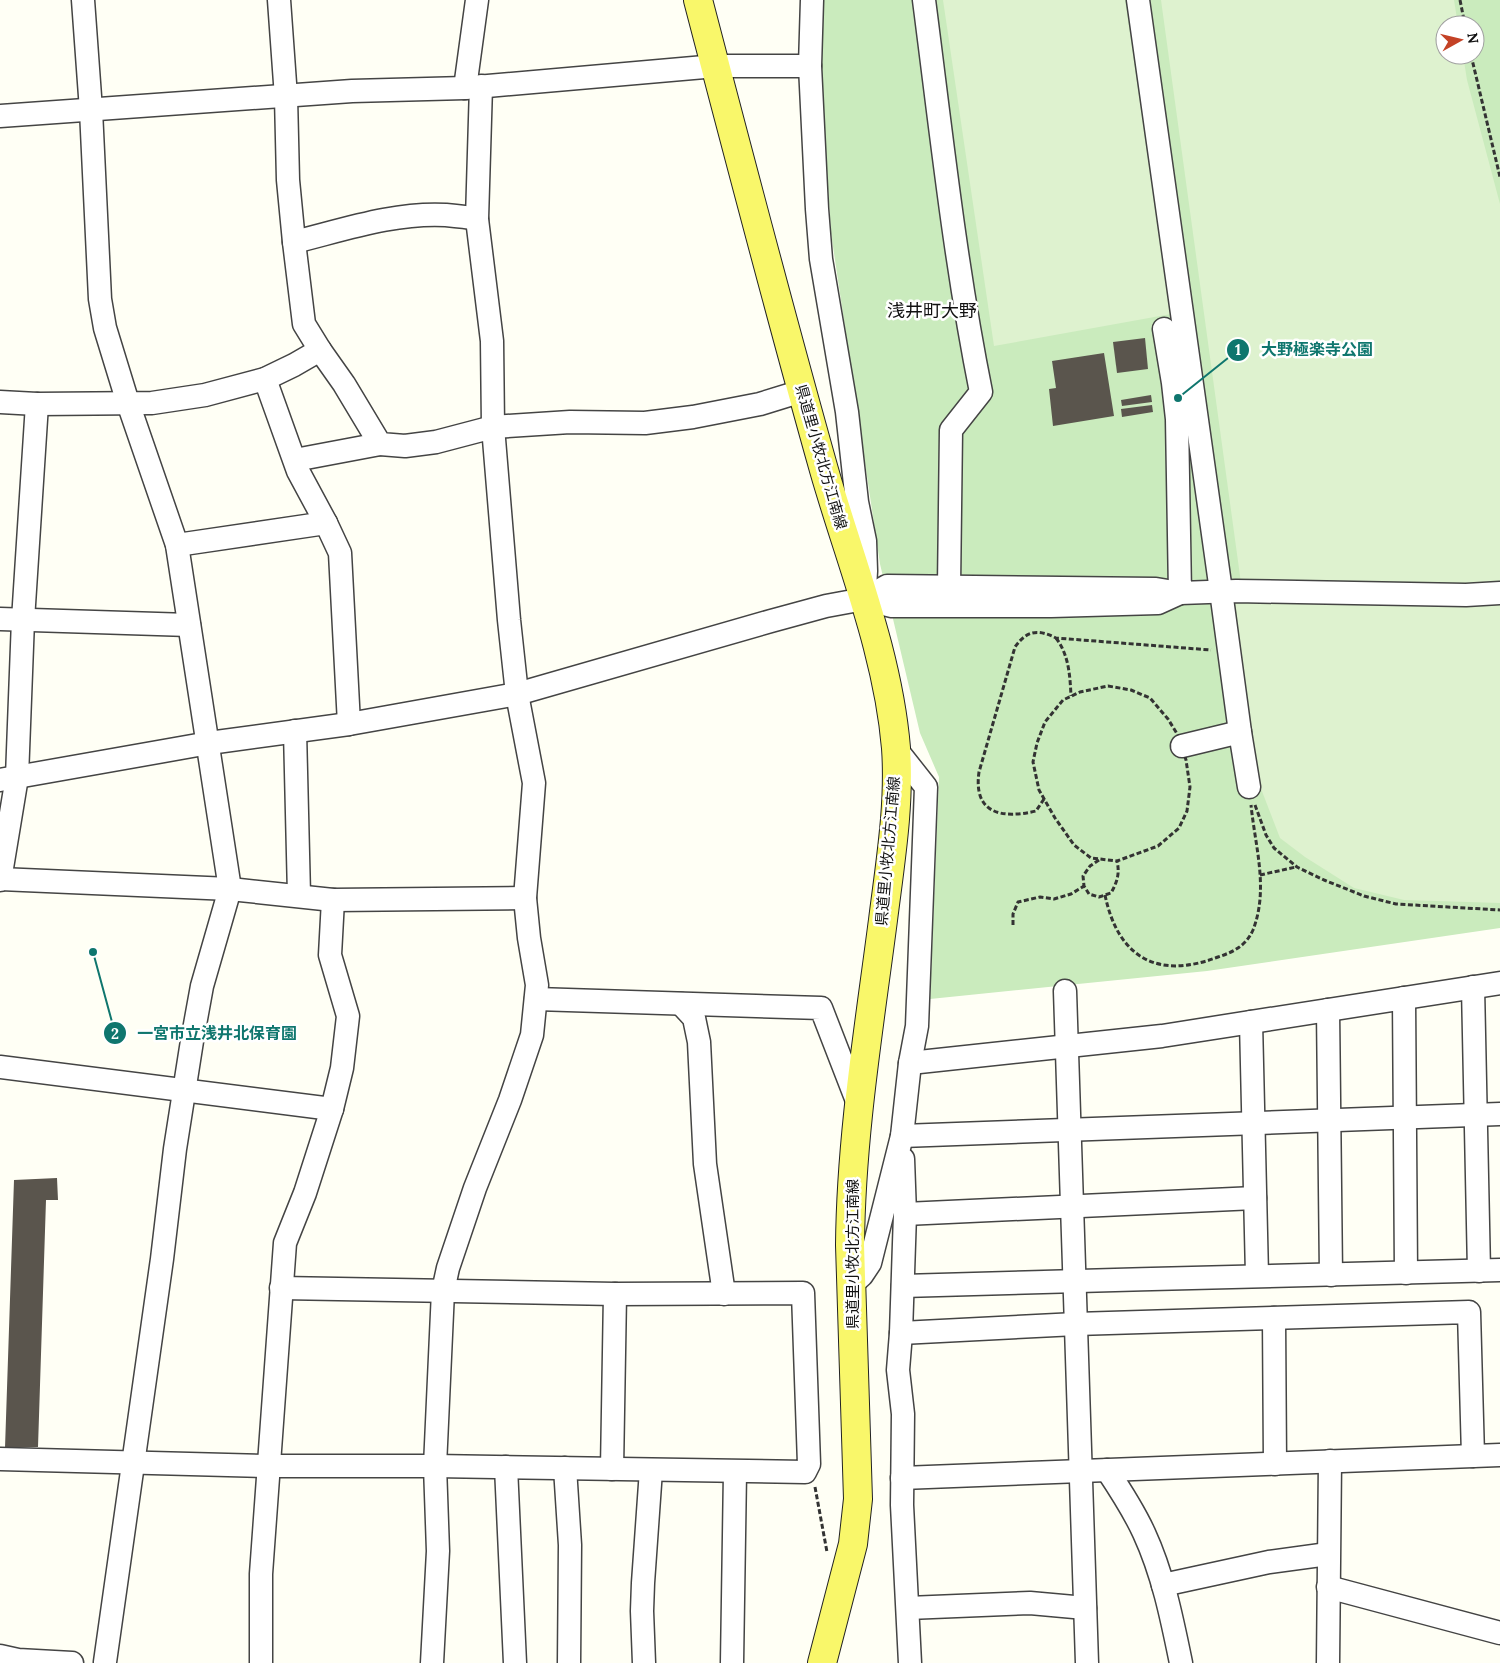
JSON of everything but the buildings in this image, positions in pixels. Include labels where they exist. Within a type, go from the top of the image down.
[{"type":"main road","name":"県道里小牧北方江南線","points":[[698,0],[802,391],[841,529],[864,599],[888,688],[896,749],[896,797],[891,854],[859,1106],[850,1208],[858,1499],[853,1544],[822,1663]]},
{"type":"street","points":[[83,0],[91,110],[100,299],[105,328],[128,403],[177,545],[230,889],[202,986],[174,1149],[162,1259],[105,1662]]},
{"type":"street","points":[[279,0],[286,97],[288,180],[304,324],[344,384],[380,444]]},
{"type":"street","points":[[432,1663],[438,1551],[435,1466],[443,1291],[448,1268],[475,1188],[510,1100],[532,1035],[537,985],[529,938],[525,898],[534,783],[517,694],[509,620],[493,427],[492,341],[477,219],[473,87],[477,0]]},
{"type":"street","points":[[812,0],[810,66],[821,259],[847,412],[857,502],[865,541],[866,571],[864,599]]},
{"type":"street","points":[[924,0],[964,300],[980,392],[951,430],[949,587]]},
{"type":"street","points":[[1138,0],[1249,787]]},
{"type":"street","points":[[0,116],[352,91],[473,87],[716,66],[810,66]]},
{"type":"street","points":[[294,242],[379,222],[417,216],[446,215],[477,219]]},
{"type":"street","points":[[1164,329],[1177,419],[1180,593]]},
{"type":"street","points":[[0,402],[37,404],[152,403],[205,395],[265,379],[320,350]]},
{"type":"street","points":[[265,379],[298,471],[340,553],[349,724]]},
{"type":"street","points":[[295,460],[380,444],[405,446],[436,442],[493,427],[570,422],[645,423],[692,417],[760,404],[802,391]]},
{"type":"street","points":[[37,404],[24,620],[0,880],[230,889],[333,900],[525,898]]},
{"type":"street","points":[[177,545],[326,523]]},
{"type":"street","points":[[9,778],[208,743],[349,724],[517,694],[770,621],[826,606],[864,599],[887,586],[1156,589],[1180,593],[1221,591],[1466,595],[1500,593]]},
{"type":"street","points":[[864,599],[892,606],[1051,606],[1158,603],[1180,593]]},
{"type":"street","points":[[0,619],[189,625]]},
{"type":"street","points":[[295,731],[299,895]]},
{"type":"street","points":[[1182,746],[1240,732]]},
{"type":"street","points":[[851,1285],[862,1275],[870,1263],[902,1136],[910,1063],[917,1026],[926,788],[896,749]]},
{"type":"street","points":[[261,1663],[261,1574],[285,1243],[332,1109],[342,1068],[348,1016],[330,955],[333,900]]},
{"type":"street","points":[[910,1063],[1162,1036],[1500,983]]},
{"type":"street","points":[[903,1286],[1490,1270],[1476,1115],[1474,987]]},
{"type":"street","points":[[1065,991],[1087,1663]]},
{"type":"street","points":[[1404,998],[1406,1273]]},
{"type":"street","points":[[536,999],[821,1008],[859,1106]]},
{"type":"street","points":[[680,1004],[694,1018],[699,1042],[705,1164],[724,1294]]},
{"type":"street","points":[[1328,1010],[1331,1275]]},
{"type":"street","points":[[1251,1022],[1257,1275]]},
{"type":"street","points":[[0,1067],[332,1109]]},
{"type":"street","points":[[902,1136],[1500,1114]]},
{"type":"street","points":[[902,1136],[905,1214],[898,1370],[903,1414],[902,1505],[910,1663]]},
{"type":"street","points":[[905,1214],[1255,1198]]},
{"type":"street","points":[[0,1459],[268,1466],[435,1466],[734,1472],[805,1472],[809,1464],[803,1293],[615,1294],[281,1288]]},
{"type":"street","points":[[612,1469],[615,1294]]},
{"type":"street","points":[[901,1332],[1076,1324],[1469,1312],[1473,1456]]},
{"type":"street","points":[[1274,1318],[1275,1464]]},
{"type":"street","points":[[902,1478],[1500,1455]]},
{"type":"street","points":[[1328,1663],[1330,1461]]},
{"type":"street","points":[[506,1467],[515,1663]]},
{"type":"street","points":[[565,1468],[570,1545],[569,1663]]},
{"type":"street","points":[[644,1663],[642,1583],[651,1470]]},
{"type":"street","points":[[1107,1470],[1129,1502],[1145,1535],[1163,1585],[1181,1663]]},
{"type":"street","points":[[732,1663],[734,1472]]},
{"type":"street","points":[[1163,1585],[1269,1562],[1328,1554]]},
{"type":"street","points":[[1328,1587],[1500,1633]]},
{"type":"street","points":[[908,1608],[1030,1604],[1085,1608]]},
{"type":"street","points":[[0,1656],[18,1660],[72,1663]]},
{"type":"street","points":[[92,1663],[110,1663]]},
{"type":"path","points":[[1460,0],[1463,15]]},
{"type":"path","points":[[1473,65],[1500,177]]},
{"type":"path","points":[[1044,799],[1036,811],[1000,814],[991,809],[982,800],[977,786],[979,772],[1015,647],[1022,638],[1033,632],[1046,633],[1056,638],[1229,652]]},
{"type":"path","points":[[1056,638],[1065,655],[1070,675],[1071,697]]},
{"type":"path","points":[[1108,686],[1131,690],[1150,698],[1168,719],[1182,746],[1190,787],[1187,811],[1179,828],[1158,846],[1117,861],[1091,858],[1074,845],[1044,799],[1039,790],[1033,762],[1036,743],[1045,722],[1063,700],[1071,697],[1080,692],[1108,686]]},
{"type":"path","points":[[1249,787],[1266,835],[1274,848],[1297,867],[1364,896],[1396,904],[1500,910]]},
{"type":"path","points":[[1105,895],[1108,911],[1127,946],[1147,960],[1172,967],[1192,965],[1235,951],[1252,931],[1260,900],[1260,875],[1249,787]]},
{"type":"path","points":[[1099,859],[1090,866],[1083,876],[1084,886],[1088,894],[1099,897],[1111,893],[1117,883],[1120,872],[1117,861]]},
{"type":"path","points":[[1260,875],[1297,867]]},
{"type":"path","points":[[1013,925],[1013,914],[1018,902],[1040,898],[1054,899],[1071,894],[1084,886]]},
{"type":"path","points":[[805,1472],[815,1486],[829,1560]]},
{"type":"green space","points":[[823,0],[1500,0],[1500,928],[1207,971],[930,999],[939,777],[920,733],[880,564],[831,233],[820,67]]},
{"type":"green space","points":[[943,0],[1125,0],[1171,314],[994,346]]},
{"type":"green space","points":[[1161,0],[1454,0],[1456,15],[1435,15],[1435,65],[1465,65],[1500,204],[1500,584],[1241,583]]},
{"type":"green space","points":[[1235,601],[1500,604],[1500,903],[1404,900],[1354,888],[1305,857],[1280,838],[1260,786],[1250,730]]},
{"type":"place","name":"大野極楽寺公園","points":[[1178,398]]},
{"type":"place","name":"一宮市立浅井北保育園","points":[[93,952]]},
{"type":"district","name":"浅井町大野","points":[[932,311]]}]
